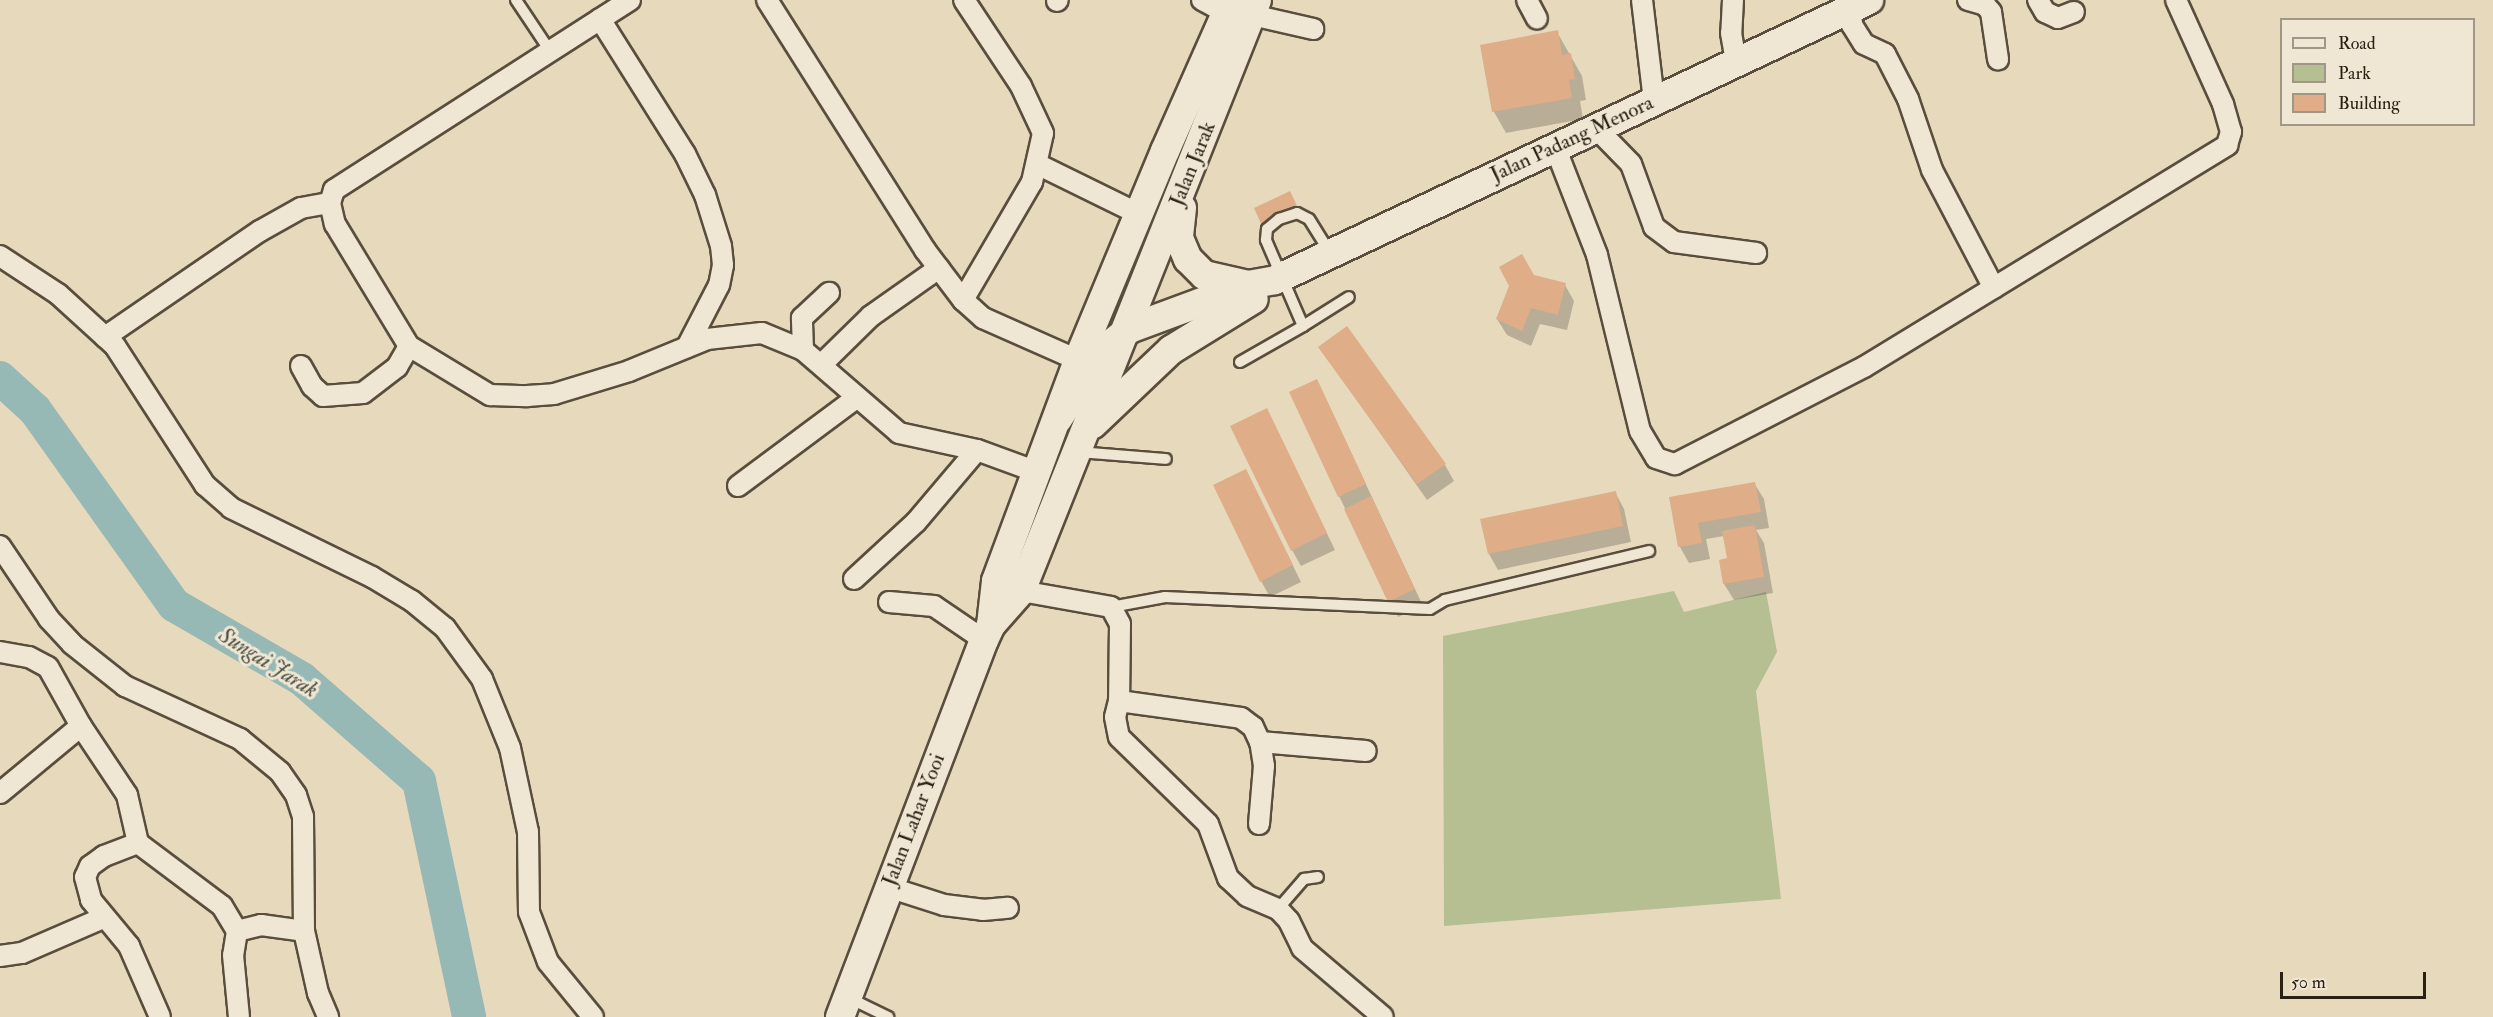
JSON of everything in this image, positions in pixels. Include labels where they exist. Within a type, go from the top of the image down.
[{"type":"main road","name":"Jalan Padang Menora","points":[[1120,339],[1265,285],[1857,3]]},
{"type":"main road","name":"Jalan Jarak","points":[[1120,339],[1184,185],[1234,6]]},
{"type":"main road","name":"Jalan Jarak","points":[[1137,218],[1234,6]]},
{"type":"main road","points":[[1184,185],[1179,238],[1188,259],[1204,275],[1265,285]]},
{"type":"main road","points":[[1058,419],[1101,352],[1120,339],[1137,218]]},
{"type":"main road","points":[[1058,419],[1078,360],[1137,218]]},
{"type":"main road","points":[[1076,446],[1127,388],[1171,350],[1265,285]]},
{"type":"main road","name":"Jalan Lahar Yooi","points":[[988,633],[1021,591],[1076,446],[1120,339]]},
{"type":"main road","name":"Jalan Lahar Yooi","points":[[843,1007],[988,633],[996,581],[1058,419]]},
{"type":"street","points":[[630,0],[334,190],[330,203],[335,224],[409,346],[490,395],[518,396],[554,394],[629,371],[687,347],[729,334],[762,333],[803,350],[822,364],[856,398],[899,433],[977,450],[1037,472]]},
{"type":"street","points":[[766,0],[939,268],[963,300],[983,318],[1078,360]]},
{"type":"street","points":[[963,300],[1032,182],[1043,133],[1035,111],[964,0]]},
{"type":"street","points":[[1527,0],[1537,19]]},
{"type":"street","points":[[1642,0],[1654,100]]},
{"type":"street","points":[[1733,0],[1731,33],[1736,62]]},
{"type":"street","points":[[2038,0],[2045,12],[2058,18],[2074,12]]},
{"type":"street","points":[[1555,147],[1597,255],[1640,431],[1656,458],[1675,464],[1864,367],[2227,145],[2231,132],[2223,104],[2176,0]]},
{"type":"street","points":[[1980,2],[1991,12],[1998,59]]},
{"type":"street","points":[[1857,3],[1852,25],[1864,44],[1885,54],[1903,90],[1932,170],[1994,288]]},
{"type":"street","points":[[1234,6],[1313,29]]},
{"type":"street","points":[[600,19],[686,154],[705,195],[721,246],[723,265],[719,285],[687,347]]},
{"type":"street","points":[[1596,128],[1631,164],[1654,226],[1674,242],[1756,254]]},
{"type":"street","points":[[1037,164],[1137,218]]},
{"type":"street","points":[[105,337],[260,231],[301,208],[330,203]]},
{"type":"street","points":[[0,256],[58,294],[105,337],[205,484],[231,508],[412,601],[445,628],[482,679],[510,748],[522,793],[528,832],[529,912],[548,962],[593,1017]]},
{"type":"street","points":[[822,364],[871,316],[939,268]]},
{"type":"street","points":[[803,350],[802,318],[829,293]]},
{"type":"street","points":[[301,366],[312,386],[323,396],[363,393],[397,368],[409,346]]},
{"type":"street","points":[[738,486],[856,398]]},
{"type":"street","points":[[854,579],[916,522],[977,450]]},
{"type":"street","points":[[0,546],[24,585],[72,644],[125,687],[240,740],[280,772],[296,795],[303,817],[304,931],[318,993],[328,1017]]},
{"type":"street","points":[[1021,591],[1111,607],[1120,624],[1119,701],[1115,717],[1119,737],[1208,824],[1228,878],[1247,896],[1278,909],[1289,921],[1302,948],[1383,1017]]},
{"type":"street","points":[[889,602],[934,606],[988,633]]},
{"type":"street","points":[[48,667],[72,644]]},
{"type":"street","points":[[0,652],[29,657],[48,667],[81,726],[127,795],[138,843],[222,906],[237,931],[233,955],[239,1017]]},
{"type":"street","points":[[1119,701],[1241,718],[1253,727],[1260,742],[1263,766],[1259,824]]},
{"type":"street","points":[[0,793],[81,726]]},
{"type":"street","points":[[1260,742],[1366,751]]},
{"type":"street","points":[[138,843],[104,856],[90,866],[85,877],[91,900],[129,946],[160,1017]]},
{"type":"street","points":[[888,887],[944,905],[1008,908]]},
{"type":"street","points":[[0,956],[22,953],[105,917]]},
{"type":"street","points":[[237,931],[261,926],[304,931]]},
{"type":"lane","points":[[516,0],[550,51]]},
{"type":"lane","points":[[1303,326],[1265,285],[1267,229],[1279,219],[1297,213],[1310,219],[1331,254]]},
{"type":"lane","points":[[1240,362],[1349,297]]},
{"type":"lane","points":[[1076,446],[1166,459]]},
{"type":"lane","points":[[1111,607],[1165,597],[1430,609],[1445,600],[1649,551]]},
{"type":"lane","points":[[1278,909],[1304,879],[1318,877]]},
{"type":"lane","points":[[843,1007],[888,1017]]},
{"type":"green space","points":[[1674,591],[1684,612],[1766,592],[1777,652],[1756,691],[1781,899],[1444,926],[1443,636]]},
{"type":"building","points":[[1558,30],[1562,55],[1571,53],[1575,79],[1569,80],[1572,98],[1492,112],[1480,45]]},
{"type":"building","points":[[1290,191],[1298,208],[1262,226],[1254,208]]},
{"type":"building","points":[[1522,254],[1534,275],[1566,283],[1558,315],[1531,308],[1522,331],[1496,319],[1509,286],[1499,267]]},
{"type":"building","points":[[1347,326],[1446,464],[1417,484],[1318,347]]},
{"type":"building","points":[[1317,379],[1366,484],[1338,497],[1289,392]]},
{"type":"building","points":[[1267,408],[1327,533],[1291,551],[1230,426]]},
{"type":"building","points":[[1246,469],[1293,565],[1260,582],[1213,485]]},
{"type":"building","points":[[1755,482],[1761,512],[1698,523],[1702,543],[1678,547],[1669,497]]},
{"type":"building","points":[[1616,491],[1623,526],[1488,554],[1480,519]]},
{"type":"building","points":[[1371,496],[1415,589],[1388,602],[1344,509]]},
{"type":"building","points":[[1755,525],[1764,577],[1723,584],[1719,560],[1727,558],[1722,531]]},
{"type":"waterway","name":"Sungai Jarak","points":[[0,378],[35,410],[174,605],[302,679],[419,781],[469,1017]]}]
